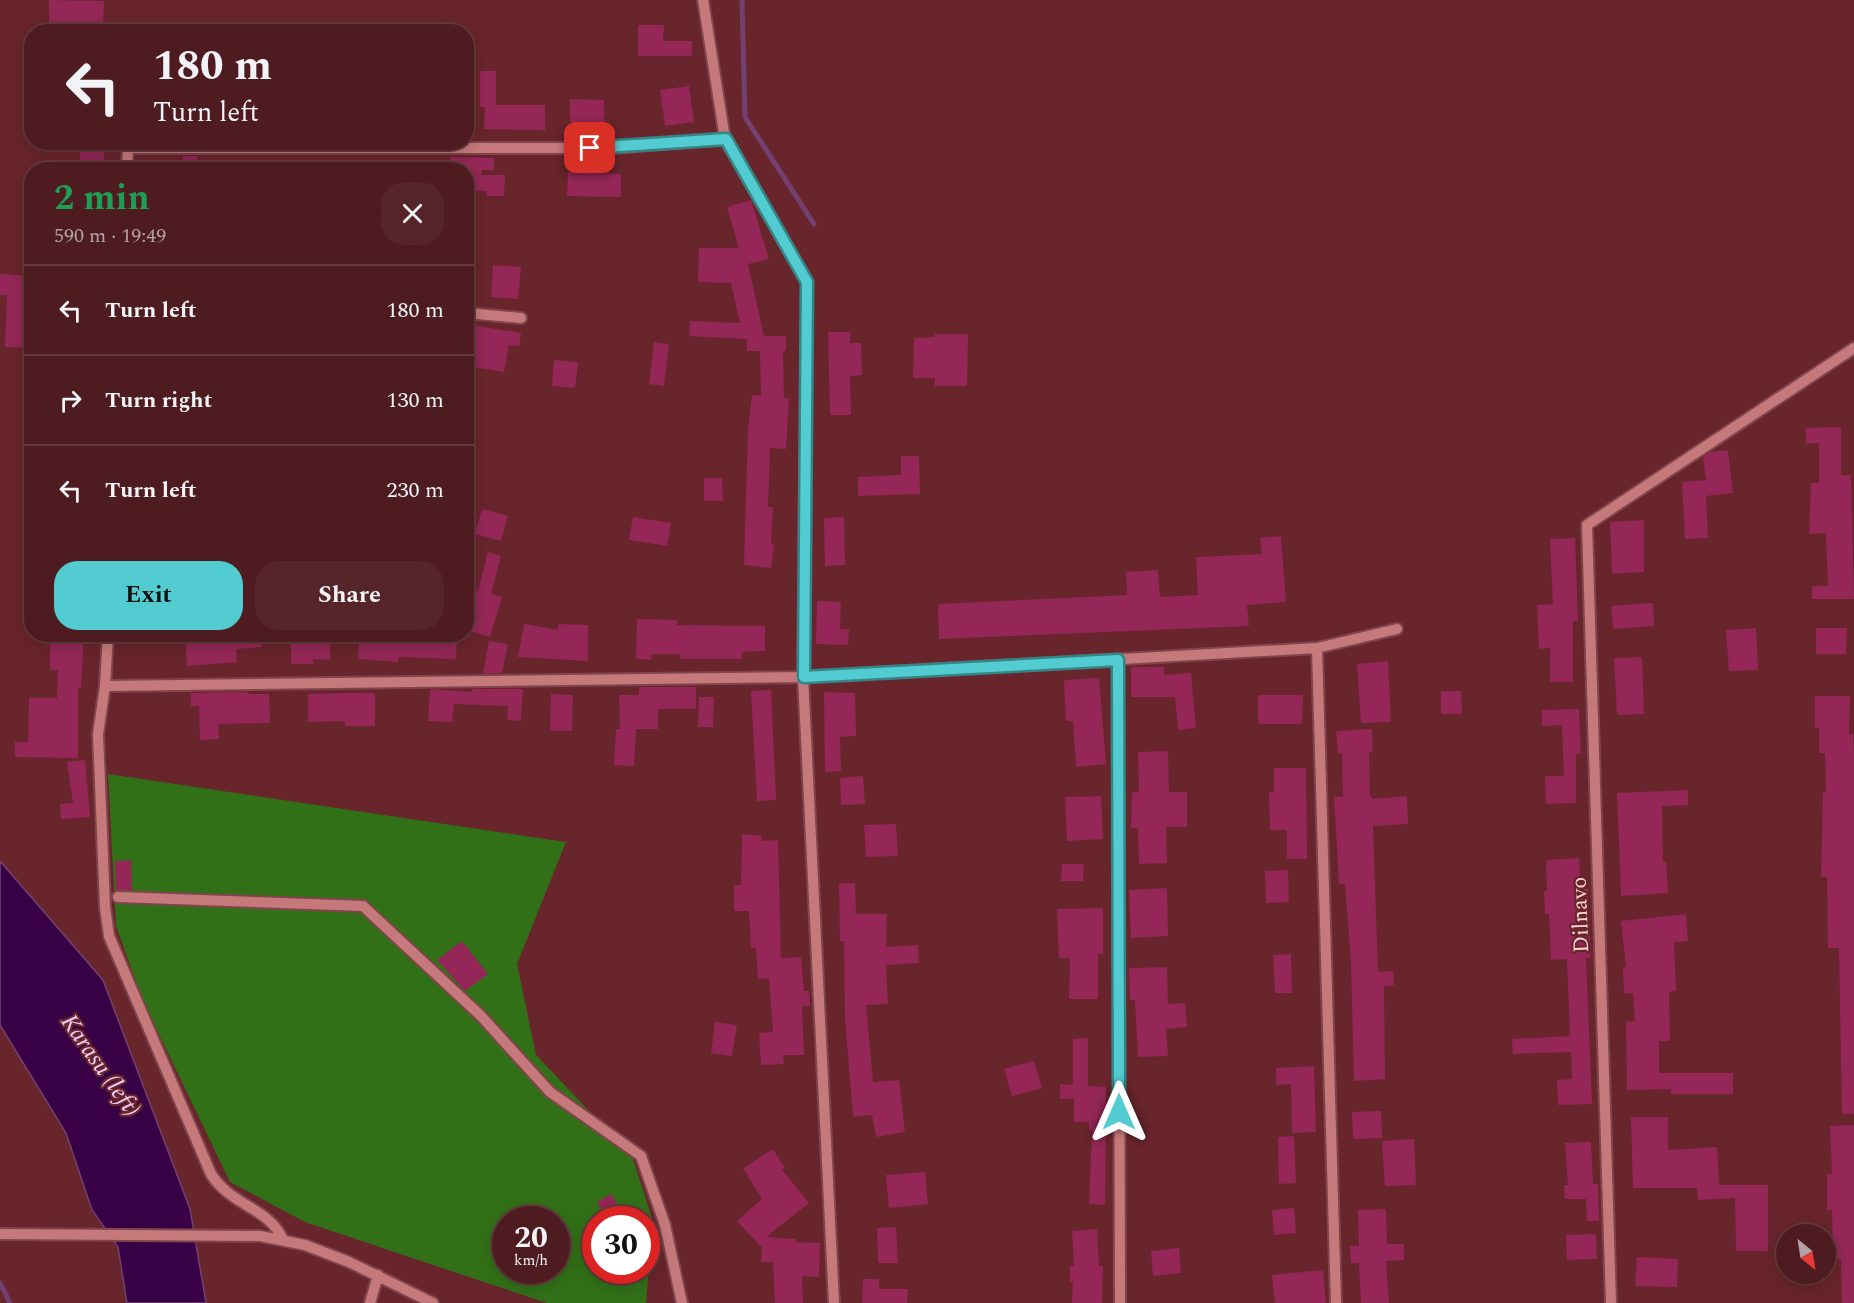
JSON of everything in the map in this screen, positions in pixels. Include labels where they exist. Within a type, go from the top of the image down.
[{"type":"street","points":[[703,0],[726,139],[807,282],[804,677],[834,1303]]},
{"type":"street","points":[[474,148],[613,148],[726,139]]},
{"type":"street","points":[[474,314],[521,318]]},
{"type":"street","name":"Dilnavo","points":[[1611,1303],[1587,525],[1854,348]]},
{"type":"street","points":[[105,686],[804,677],[1317,648],[1396,629]]},
{"type":"street","points":[[108,642],[105,686],[98,734],[105,907],[109,936],[211,1174],[219,1187],[230,1196],[277,1225],[283,1240]]},
{"type":"street","points":[[1317,648],[1336,1303]]},
{"type":"street","points":[[1118,660],[1120,1303]]},
{"type":"street","points":[[118,897],[363,906],[481,1016],[550,1092],[641,1156],[665,1225],[682,1303]]},
{"type":"street","points":[[0,1234],[219,1234],[283,1240],[350,1262],[433,1303]]},
{"type":"street","points":[[370,1303],[378,1275]]},
{"type":"green space","points":[[108,774],[566,842],[517,964],[536,1055],[632,1156],[648,1206],[582,1206],[582,1284],[648,1284],[646,1303],[547,1303],[305,1222],[230,1182],[143,1001],[116,926]]},
{"type":"water","name":"Karasu (left)","points":[[0,861],[103,980],[190,1209],[206,1303],[127,1303],[118,1247],[92,1210],[66,1133],[0,1025]]},
{"type":"building","points":[[49,0],[104,1],[103,24],[49,24]]},
{"type":"building","points":[[638,25],[664,25],[663,41],[692,41],[692,56],[638,56]]},
{"type":"building","points":[[480,71],[496,71],[496,105],[545,105],[545,130],[484,129],[485,107],[480,107]]},
{"type":"building","points":[[689,86],[694,122],[665,126],[660,90]]},
{"type":"building","points":[[570,99],[604,100],[604,123],[570,122]]},
{"type":"building","points":[[80,150],[104,150],[104,162],[80,162]]},
{"type":"building","points":[[183,156],[197,156],[197,162],[183,162]]},
{"type":"building","points":[[450,157],[494,158],[494,170],[482,170],[481,175],[505,175],[504,196],[487,196],[487,191],[474,190],[474,162],[450,162]]},
{"type":"building","points":[[568,172],[621,174],[621,197],[567,196]]},
{"type":"building","points":[[751,200],[769,259],[748,264],[764,336],[786,336],[786,351],[783,351],[784,398],[789,398],[786,449],[770,448],[768,507],[773,507],[771,544],[774,544],[771,568],[744,565],[748,429],[752,395],[761,396],[760,351],[747,351],[747,339],[689,336],[690,321],[740,323],[731,283],[698,282],[699,248],[739,248],[727,207]]},
{"type":"building","points":[[493,265],[521,267],[518,299],[491,297]]},
{"type":"building","points":[[0,274],[24,276],[24,348],[5,347],[7,295],[0,295]]},
{"type":"building","points":[[474,325],[521,333],[519,346],[509,345],[504,372],[474,367]]},
{"type":"building","points":[[828,332],[850,332],[850,343],[861,343],[862,375],[850,376],[851,415],[830,415]]},
{"type":"building","points":[[935,334],[968,334],[967,386],[935,386],[935,378],[913,378],[914,338],[935,337]]},
{"type":"building","points":[[654,342],[669,344],[664,386],[649,384]]},
{"type":"building","points":[[554,360],[578,362],[575,388],[552,386]]},
{"type":"building","points":[[1841,427],[1841,475],[1851,475],[1854,599],[1812,599],[1812,586],[1828,586],[1826,533],[1809,534],[1811,483],[1819,483],[1819,443],[1806,444],[1806,428]]},
{"type":"building","points":[[1728,450],[1733,493],[1706,496],[1708,538],[1685,539],[1682,482],[1706,480],[1703,457],[1710,452]]},
{"type":"building","points":[[901,456],[919,456],[920,494],[858,496],[858,477],[901,475]]},
{"type":"building","points":[[704,478],[722,478],[723,501],[704,501]]},
{"type":"building","points":[[482,509],[508,516],[501,541],[475,534]]},
{"type":"building","points":[[633,517],[671,523],[667,546],[629,540]]},
{"type":"building","points":[[844,517],[845,565],[825,566],[824,518]]},
{"type":"building","points":[[1644,520],[1644,572],[1612,574],[1610,522]]},
{"type":"building","points":[[1281,536],[1286,602],[1247,605],[1249,626],[939,639],[938,604],[1127,595],[1126,572],[1158,570],[1160,597],[1198,595],[1196,557],[1262,554],[1260,538]]},
{"type":"building","points":[[1575,538],[1578,621],[1573,621],[1573,682],[1550,682],[1550,648],[1539,649],[1537,605],[1553,604],[1550,539]]},
{"type":"building","points":[[488,552],[501,556],[491,594],[502,597],[490,637],[474,632],[474,589],[478,591]]},
{"type":"building","points":[[817,601],[841,602],[840,629],[849,629],[848,645],[816,644]]},
{"type":"building","points":[[1653,603],[1654,626],[1613,629],[1611,606]]},
{"type":"building","points":[[637,619],[677,620],[677,625],[765,626],[765,651],[742,652],[742,659],[680,659],[680,654],[652,654],[651,660],[636,659]]},
{"type":"building","points":[[524,624],[558,630],[558,624],[588,625],[588,661],[518,657]]},
{"type":"building","points":[[1756,628],[1758,670],[1729,671],[1726,630]]},
{"type":"building","points":[[1816,628],[1847,628],[1846,654],[1816,654]]},
{"type":"building","points":[[489,641],[508,644],[502,673],[483,674]]},
{"type":"building","points":[[50,642],[84,642],[81,688],[78,688],[78,758],[15,757],[15,742],[28,742],[29,698],[57,698],[58,670],[50,670]]},
{"type":"building","points":[[186,642],[262,642],[262,647],[236,649],[237,662],[187,666]]},
{"type":"building","points":[[291,642],[330,642],[330,660],[313,659],[313,664],[291,664]]},
{"type":"building","points":[[359,642],[457,642],[456,659],[399,657],[398,662],[358,659]]},
{"type":"building","points":[[1642,657],[1644,714],[1617,715],[1614,658]]},
{"type":"building","points":[[1388,661],[1391,722],[1361,723],[1357,664]]},
{"type":"building","points":[[1131,667],[1164,667],[1164,675],[1191,673],[1196,728],[1178,730],[1175,697],[1131,697]]},
{"type":"building","points":[[1099,678],[1106,764],[1076,767],[1073,721],[1066,721],[1064,680]]},
{"type":"building","points":[[639,687],[696,687],[696,709],[658,709],[658,729],[636,729],[634,766],[614,765],[616,729],[620,729],[619,695],[639,695]]},
{"type":"building","points":[[430,689],[472,692],[472,689],[523,689],[521,721],[507,720],[508,706],[454,704],[452,722],[428,721]]},
{"type":"building","points":[[771,690],[776,800],[757,801],[751,691]]},
{"type":"building","points":[[1441,691],[1461,691],[1462,714],[1441,714]]},
{"type":"building","points":[[249,692],[249,694],[269,694],[270,723],[218,724],[219,739],[200,740],[199,706],[191,706],[191,693]]},
{"type":"building","points":[[824,692],[855,693],[856,736],[840,737],[841,771],[825,772]]},
{"type":"building","points":[[375,693],[375,726],[345,726],[345,721],[308,722],[308,694]]},
{"type":"building","points":[[551,694],[573,695],[572,731],[550,731]]},
{"type":"building","points":[[1258,695],[1303,695],[1302,724],[1258,724]]},
{"type":"building","points":[[1815,696],[1850,696],[1849,734],[1853,734],[1854,754],[1854,1114],[1842,1114],[1839,948],[1828,948],[1827,877],[1821,877],[1823,792],[1826,792],[1825,753],[1819,753],[1819,728],[1815,728]]},
{"type":"building","points":[[699,697],[714,697],[713,727],[698,727]]},
{"type":"building","points":[[1579,709],[1581,754],[1576,754],[1576,803],[1546,804],[1545,776],[1564,776],[1562,725],[1542,726],[1542,710]]},
{"type":"building","points":[[1372,729],[1373,751],[1369,752],[1370,796],[1372,799],[1407,796],[1408,824],[1373,826],[1378,972],[1393,971],[1394,985],[1384,986],[1385,1079],[1354,1081],[1351,962],[1345,884],[1339,884],[1334,797],[1343,797],[1342,753],[1338,754],[1336,731]]},
{"type":"building","points":[[1168,751],[1169,792],[1187,792],[1187,827],[1166,827],[1167,863],[1139,864],[1138,828],[1131,828],[1132,792],[1139,792],[1138,752]]},
{"type":"building","points":[[85,760],[90,817],[61,819],[60,804],[73,803],[67,762]]},
{"type":"building","points":[[1274,768],[1306,768],[1307,859],[1287,859],[1287,830],[1270,830],[1269,792],[1274,792]]},
{"type":"building","points":[[863,776],[865,804],[841,805],[840,778]]},
{"type":"building","points":[[1688,790],[1688,805],[1662,806],[1663,862],[1666,862],[1668,893],[1621,896],[1617,793]]},
{"type":"building","points":[[1101,796],[1103,839],[1067,841],[1065,797]]},
{"type":"building","points":[[896,824],[898,856],[866,857],[864,825]]},
{"type":"building","points":[[742,834],[762,836],[761,841],[778,840],[781,958],[801,957],[804,991],[809,991],[810,1006],[802,1006],[804,1055],[783,1055],[784,1064],[761,1065],[759,1033],[773,1032],[769,978],[758,979],[756,948],[751,948],[749,911],[734,911],[734,885],[741,885]]},
{"type":"building","points":[[1579,858],[1581,889],[1588,889],[1591,958],[1586,958],[1592,1104],[1558,1105],[1557,1080],[1572,1079],[1571,1052],[1513,1054],[1512,1039],[1570,1036],[1567,959],[1551,960],[1549,914],[1545,914],[1544,891],[1547,891],[1546,860]]},
{"type":"building","points":[[131,860],[132,890],[116,890],[115,861]]},
{"type":"building","points":[[1062,864],[1084,864],[1083,881],[1061,881]]},
{"type":"building","points":[[1288,870],[1289,902],[1266,903],[1265,871]]},
{"type":"building","points":[[839,883],[855,883],[856,914],[887,914],[886,947],[918,945],[919,963],[886,965],[888,1004],[866,1005],[873,1082],[899,1080],[905,1132],[876,1137],[872,1115],[853,1117],[845,1018],[844,941],[840,941]]},
{"type":"building","points":[[1167,888],[1168,936],[1131,938],[1129,890]]},
{"type":"building","points":[[1103,908],[1103,954],[1098,954],[1098,999],[1069,999],[1070,958],[1059,958],[1057,909]]},
{"type":"building","points":[[1686,914],[1688,941],[1674,942],[1676,991],[1669,992],[1670,1041],[1659,1041],[1659,1073],[1733,1073],[1733,1094],[1671,1094],[1671,1089],[1627,1090],[1626,1022],[1635,1021],[1633,993],[1624,994],[1623,967],[1626,967],[1621,921]]},
{"type":"building","points":[[462,941],[488,974],[465,991],[437,960]]},
{"type":"building","points":[[1291,954],[1292,993],[1275,993],[1273,955]]},
{"type":"building","points":[[1167,967],[1168,1004],[1185,1003],[1187,1027],[1166,1029],[1168,1056],[1138,1057],[1135,1000],[1130,1000],[1129,968]]},
{"type":"building","points":[[715,1022],[737,1025],[732,1056],[711,1053]]},
{"type":"building","points":[[1088,1038],[1088,1086],[1106,1087],[1105,1205],[1089,1204],[1092,1130],[1089,1130],[1089,1122],[1074,1122],[1074,1099],[1060,1099],[1060,1084],[1073,1085],[1073,1039]]},
{"type":"building","points":[[1034,1061],[1042,1088],[1012,1096],[1004,1069]]},
{"type":"building","points":[[1314,1066],[1316,1132],[1292,1133],[1291,1084],[1276,1085],[1276,1068]]},
{"type":"building","points":[[1381,1111],[1382,1138],[1353,1139],[1352,1112]]},
{"type":"building","points":[[1631,1117],[1668,1117],[1668,1150],[1717,1147],[1719,1185],[1768,1185],[1768,1251],[1736,1251],[1735,1198],[1698,1200],[1697,1188],[1633,1188]]},
{"type":"building","points":[[1854,1125],[1854,1303],[1842,1303],[1841,1259],[1836,1259],[1836,1224],[1832,1224],[1832,1210],[1827,1210],[1827,1174],[1832,1174],[1830,1126]]},
{"type":"building","points":[[1294,1136],[1296,1183],[1279,1184],[1278,1137]]},
{"type":"building","points":[[1414,1139],[1416,1185],[1385,1186],[1382,1141]]},
{"type":"building","points":[[1591,1142],[1593,1184],[1598,1184],[1599,1221],[1587,1221],[1586,1199],[1565,1199],[1564,1185],[1568,1185],[1565,1143]]},
{"type":"building","points":[[773,1149],[785,1168],[782,1170],[809,1203],[766,1237],[820,1243],[819,1277],[802,1276],[803,1303],[775,1303],[773,1262],[761,1262],[762,1248],[737,1221],[762,1199],[743,1168]]},
{"type":"building","points":[[925,1172],[928,1204],[889,1208],[886,1175]]},
{"type":"building","points":[[611,1194],[619,1206],[599,1206],[597,1202]]},
{"type":"building","points":[[1294,1208],[1296,1233],[1274,1235],[1272,1210]]},
{"type":"building","points":[[1386,1209],[1387,1244],[1404,1244],[1404,1260],[1386,1261],[1389,1303],[1361,1303],[1359,1263],[1351,1263],[1350,1246],[1359,1246],[1358,1210]]},
{"type":"building","points":[[896,1227],[898,1263],[878,1263],[877,1228]]},
{"type":"building","points":[[1097,1229],[1099,1266],[1103,1266],[1102,1303],[1072,1303],[1073,1282],[1070,1282],[1070,1266],[1074,1266],[1072,1231]]},
{"type":"building","points":[[1596,1234],[1597,1259],[1567,1260],[1566,1235]]},
{"type":"building","points":[[1179,1248],[1181,1273],[1153,1276],[1151,1251]]},
{"type":"building","points":[[1637,1257],[1678,1259],[1677,1287],[1635,1286]]},
{"type":"building","points":[[1323,1270],[1326,1303],[1275,1303],[1272,1275]]},
{"type":"building","points":[[863,1279],[879,1279],[879,1289],[908,1289],[907,1303],[862,1303]]},
{"type":"waterway","points":[[742,0],[745,117],[814,224]]},
{"type":"waterway","points":[[0,1283],[10,1303]]},
{"type":"route","points":[[590,148],[726,139],[807,282],[804,677],[1118,660],[1119,1112]]}]
